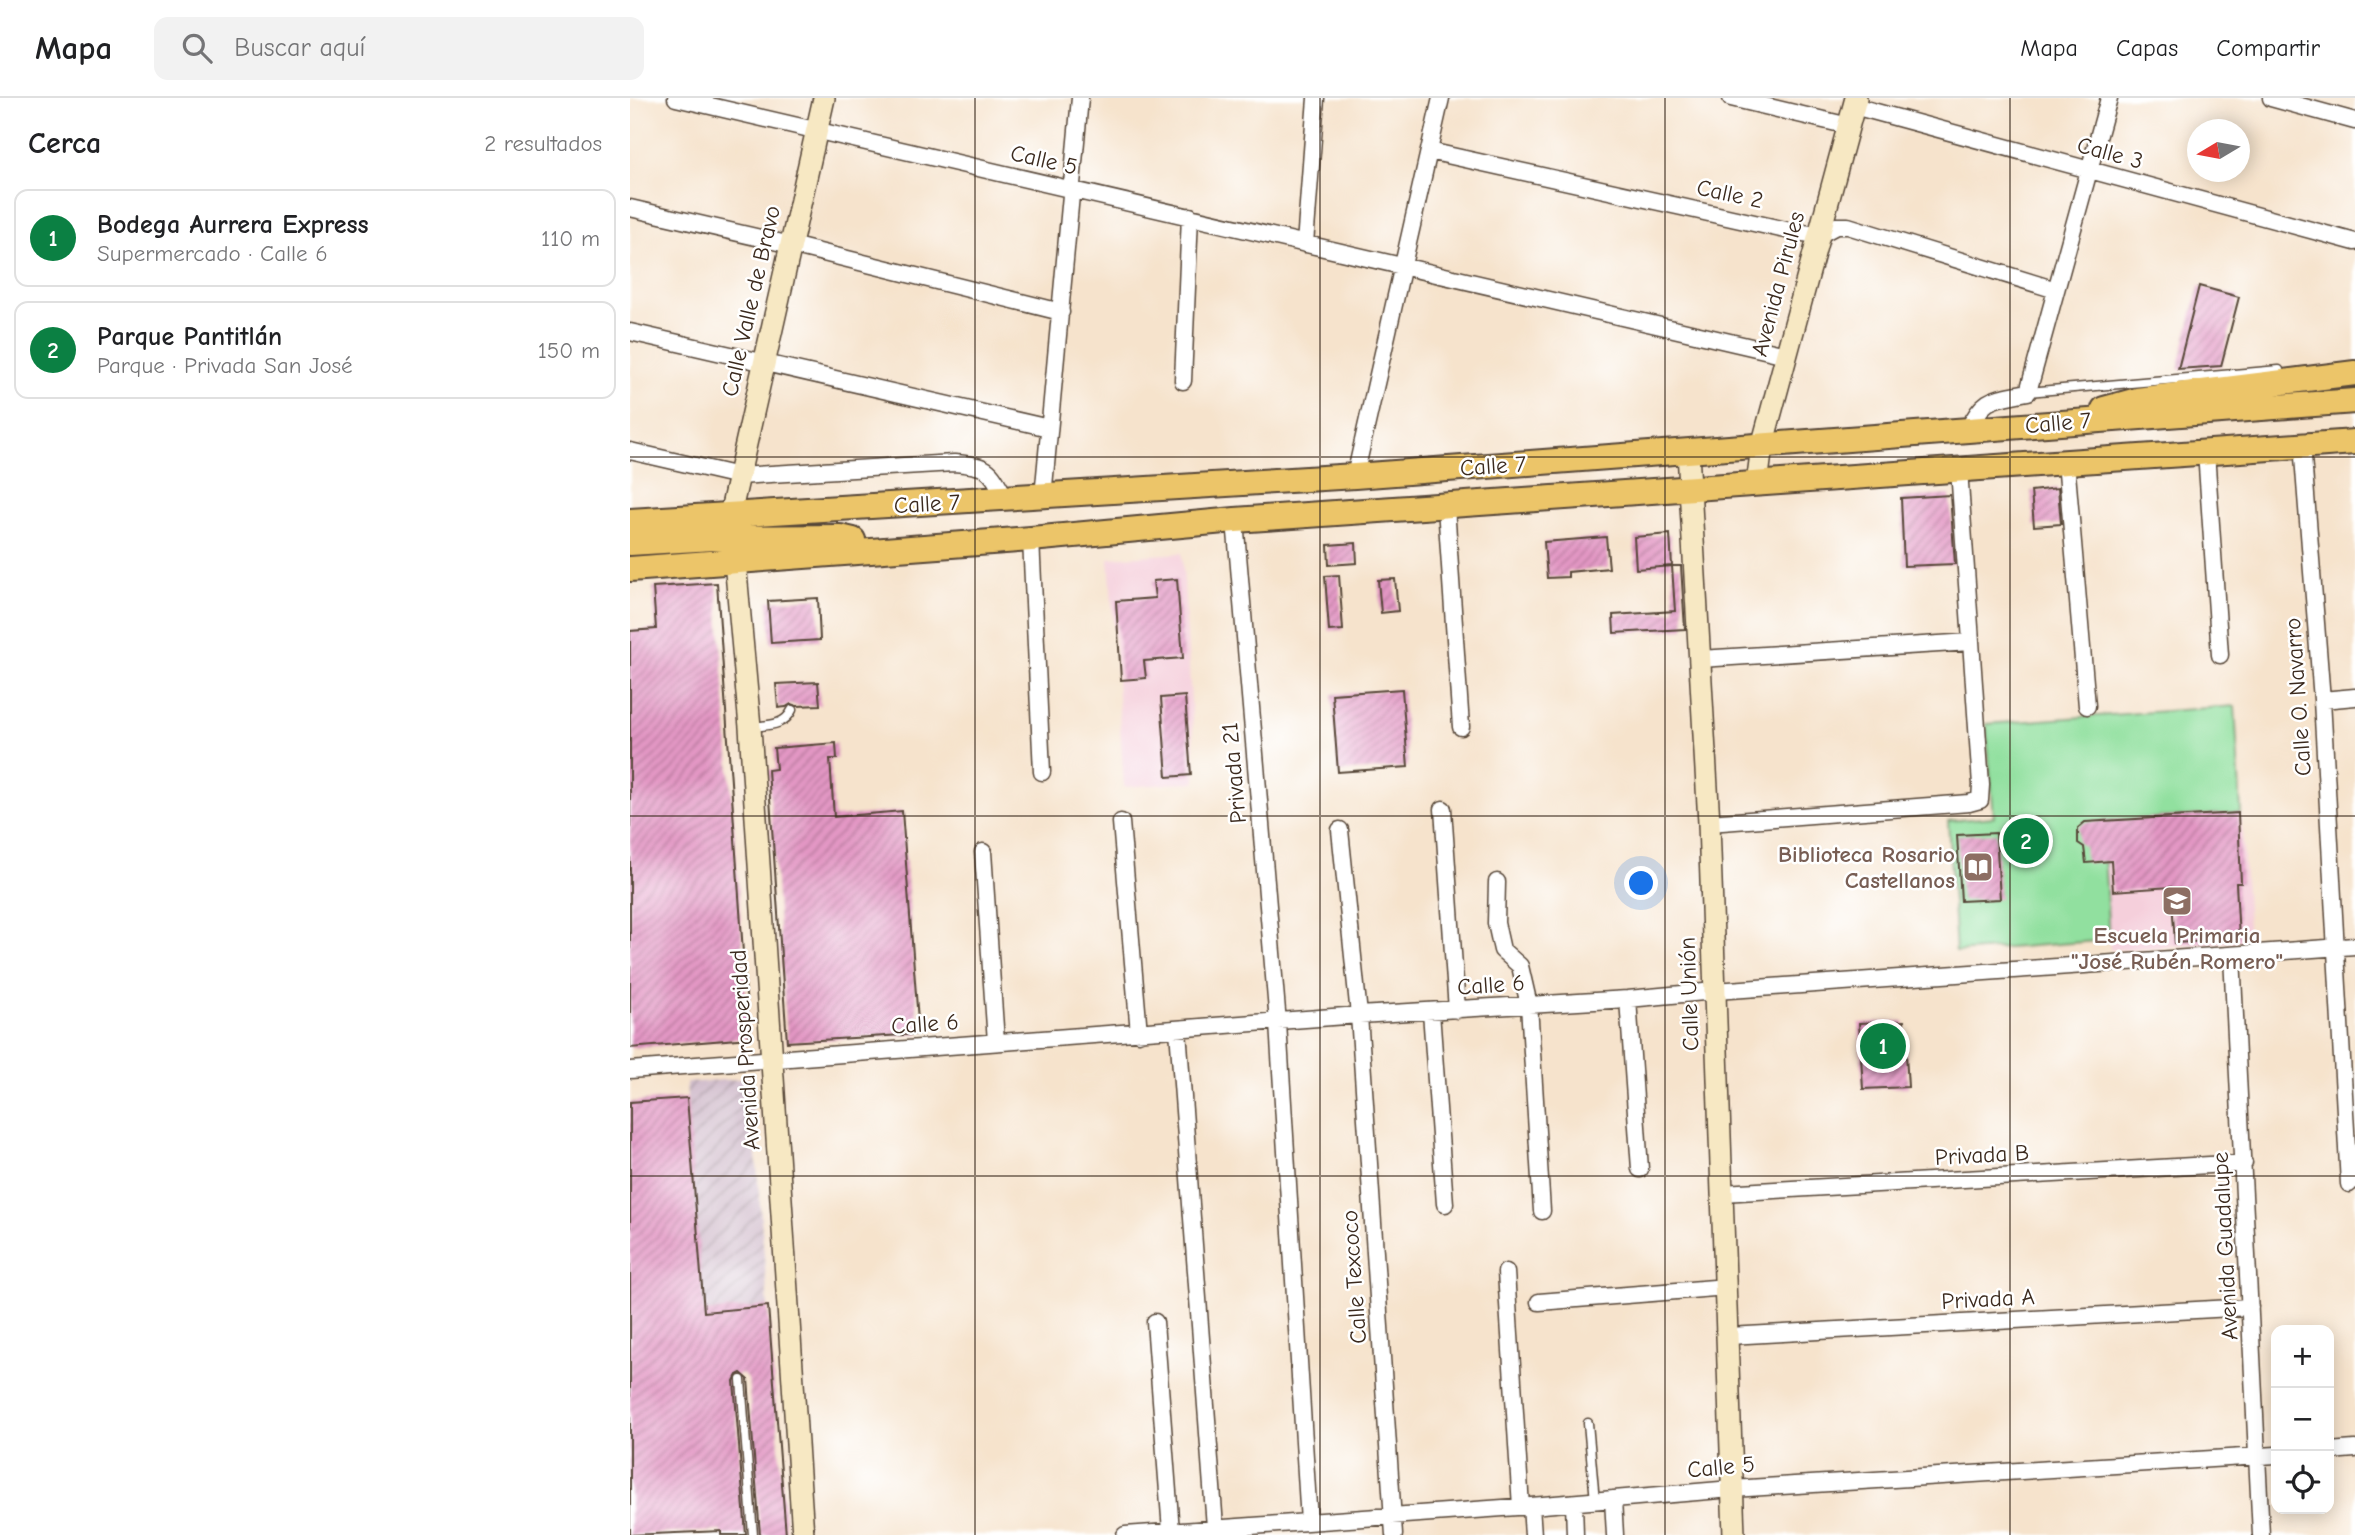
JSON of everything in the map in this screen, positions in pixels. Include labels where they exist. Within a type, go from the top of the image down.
[{"type":"main road","points":[[2068,422],[2137,400],[2348,369]]},
{"type":"main road","name":"Calle 7","points":[[630,522],[1355,476],[2355,401]]},
{"type":"main road","name":"Calle 7","points":[[630,569],[1031,539],[1235,520],[2355,442]]},
{"type":"main road","points":[[630,543],[712,538],[839,537],[904,548]]},
{"type":"street","name":"Calle 5","points":[[676,98],[1786,355]]},
{"type":"street","name":"Calle Valle de Bravo","points":[[730,515],[824,98]]},
{"type":"street","points":[[1043,497],[1080,98]]},
{"type":"street","points":[[1306,244],[1316,98]]},
{"type":"street","points":[[1355,476],[1441,98]]},
{"type":"street","name":"Calle 3","points":[[1731,98],[1853,110],[2355,242]]},
{"type":"street","points":[[1968,430],[1978,410],[1991,399],[2028,392],[2109,98]]},
{"type":"street","points":[[2271,98],[2355,121]]},
{"type":"street","name":"Avenida Pirules","points":[[1757,484],[1762,446],[1853,110]]},
{"type":"street","name":"Calle 2","points":[[1429,151],[1819,235],[1836,226],[1848,226],[2056,290]]},
{"type":"street","points":[[630,208],[1061,312]]},
{"type":"street","points":[[1183,381],[1190,216]]},
{"type":"street","points":[[630,332],[1049,428]]},
{"type":"street","name":"Calle O. Navarro","points":[[2302,444],[2322,700],[2349,1184]]},
{"type":"street","points":[[630,451],[739,476],[954,463],[977,465],[991,471],[1006,499]]},
{"type":"street","name":"Calle Unión","points":[[1688,452],[1709,822],[1734,1535]]},
{"type":"street","points":[[2206,452],[2220,655]]},
{"type":"street","points":[[2066,461],[2087,706]]},
{"type":"street","points":[[1709,822],[1969,803],[1980,800],[1959,469]]},
{"type":"street","points":[[1446,507],[1461,727]]},
{"type":"street","name":"Privada 21","points":[[1235,520],[1278,1023],[1309,1522]]},
{"type":"street","points":[[1031,539],[1042,772]]},
{"type":"street","name":"Avenida Prosperidad","points":[[735,561],[750,727],[803,1535]]},
{"type":"street","points":[[1699,659],[1971,642]]},
{"type":"street","points":[[2322,700],[2355,697]]},
{"type":"street","points":[[1443,809],[1457,1010]]},
{"type":"street","points":[[1121,822],[1139,1032]]},
{"type":"street","name":"Calle Texcoco","points":[[1340,830],[1359,1015],[1394,1535]]},
{"type":"street","points":[[983,852],[996,1042]]},
{"type":"street","points":[[1497,882],[1496,923],[1502,950],[1520,966],[1529,1005],[1542,1211]]},
{"type":"street","name":"Calle 6","points":[[630,1070],[1359,1015],[1628,999],[2355,946]]},
{"type":"street","name":"Avenida Guadalupe","points":[[2232,956],[2261,1535]]},
{"type":"street","points":[[1628,999],[1640,1169]]},
{"type":"street","points":[[1431,1012],[1445,1204]]},
{"type":"street","points":[[1178,1030],[1211,1530]]},
{"type":"street","name":"Privada B","points":[[1723,1193],[2244,1163]]},
{"type":"street","points":[[1506,1272],[1526,1506],[1532,1535]]},
{"type":"street","points":[[1539,1302],[1727,1287]]},
{"type":"street","name":"Privada A","points":[[1729,1336],[2250,1307]]},
{"type":"street","points":[[1154,1322],[1171,1531]]},
{"type":"street","points":[[2334,1451],[2355,1449]]},
{"type":"street","name":"Calle 5","points":[[1125,1535],[1732,1489],[2271,1455]]},
{"type":"street","points":[[1613,1500],[1615,1535]]},
{"type":"street","points":[[1574,1503],[1575,1535]]},
{"type":"lane","points":[[2348,369],[2355,364]]},
{"type":"lane","points":[[2028,392],[2287,370]]},
{"type":"lane","points":[[750,727],[784,721],[792,710]]},
{"type":"lane","points":[[741,1380],[753,1535]]},
{"type":"lane","points":[[1588,1423],[1595,1501]]},
{"type":"shaded area","points":[[1182,553],[1196,782],[1124,787],[1109,558]]},
{"type":"shaded area","name":"Escuela Primaria \"José Rubén Romero\"","points":[[2241,813],[2249,941],[2110,950],[2102,821]]},
{"type":"shaded area","points":[[750,1078],[768,1306],[703,1312],[686,1083]]},
{"type":"green space","points":[[2235,706],[2241,813],[2102,821],[2109,940],[1956,952],[1948,821],[1994,817],[1986,724]]},
{"type":"building","points":[[2199,286],[2239,297],[2221,366],[2178,369]]},
{"type":"building","points":[[2058,488],[2061,524],[2034,526],[2031,491]]},
{"type":"building","points":[[1950,495],[1955,564],[1904,566],[1901,498]]},
{"type":"building","points":[[1670,534],[1672,566],[1636,569],[1634,537]]},
{"type":"building","points":[[1606,537],[1609,568],[1568,572],[1568,577],[1547,578],[1544,542]]},
{"type":"building","points":[[1356,543],[1357,563],[1329,565],[1328,545]]},
{"type":"building","points":[[1672,566],[1681,566],[1685,629],[1614,633],[1613,615],[1675,611]]},
{"type":"building","points":[[1339,575],[1343,630],[1329,631],[1325,576]]},
{"type":"building","points":[[1177,579],[1183,658],[1144,661],[1146,678],[1121,680],[1116,601],[1155,598],[1153,581]]},
{"type":"building","points":[[1395,579],[1398,611],[1381,613],[1378,580]]},
{"type":"building","points":[[717,583],[749,1038],[630,1048],[630,631],[656,629],[653,587]]},
{"type":"building","points":[[818,598],[820,640],[771,643],[768,601]]},
{"type":"building","points":[[818,682],[820,705],[791,704],[778,708],[776,684]]},
{"type":"building","points":[[1402,689],[1408,767],[1338,772],[1332,694]]},
{"type":"building","points":[[1185,696],[1191,775],[1167,777],[1161,698]]},
{"type":"building","points":[[836,743],[837,759],[830,759],[834,817],[902,811],[919,1034],[787,1042],[768,770],[776,769],[774,748]]},
{"type":"building","name":"Escuela Primaria \"José Rubén Romero\"","points":[[2238,813],[2241,883],[2236,883],[2239,939],[2175,943],[2171,887],[2113,891],[2111,861],[2086,863],[2084,847],[2078,843],[2078,828],[2085,822]]},
{"type":"building","name":"Biblioteca Rosario Castellanos","points":[[1996,833],[2000,899],[1961,901],[1957,835]]},
{"type":"building","points":[[1904,1021],[1908,1087],[1863,1089],[1859,1023]]},
{"type":"building","points":[[687,1098],[704,1312],[768,1306],[786,1535],[760,1535],[748,1379],[741,1373],[734,1381],[746,1535],[721,1535],[721,1531],[630,1535],[630,1102]]},
{"type":"place","name":"Parque Pantitlán","points":[[2026,841]]},
{"type":"place","name":"Biblioteca Rosario Castellanos","points":[[1978,867]]},
{"type":"place","name":"Escuela Primaria \"José Rubén Romero\"","points":[[2177,901]]},
{"type":"place","name":"Bodega Aurrera Express","points":[[1883,1046]]}]
